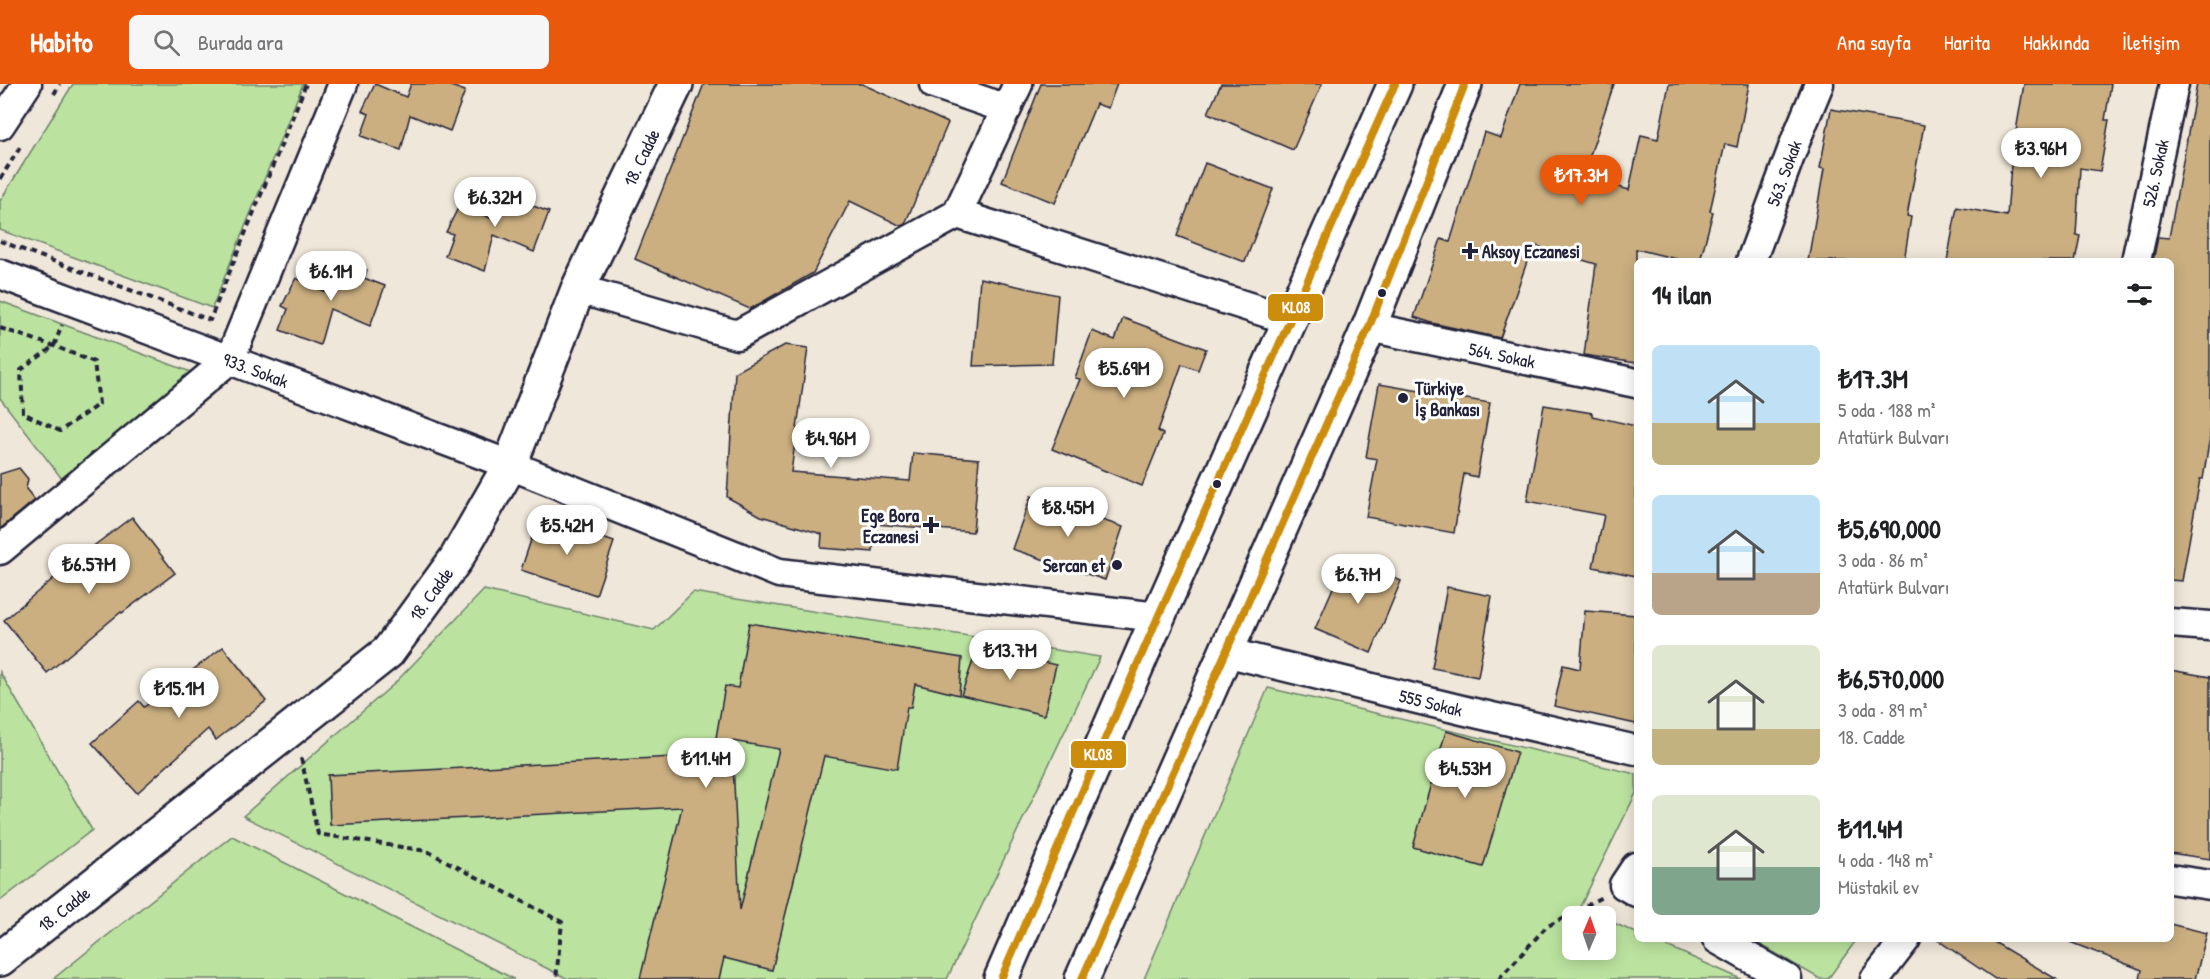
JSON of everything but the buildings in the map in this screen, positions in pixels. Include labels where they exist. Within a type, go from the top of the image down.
[{"type":"main road","name":"18. Cadde","points":[[0,959],[388,652],[456,559],[510,465],[578,290],[676,84]]},
{"type":"main road","points":[[1001,979],[1158,617],[1395,84]]},
{"type":"main road","points":[[1082,979],[1369,327],[1465,84]]},
{"type":"street","points":[[0,125],[27,84]]},
{"type":"street","points":[[0,550],[230,359],[343,84]]},
{"type":"street","points":[[578,290],[737,335],[957,214],[1012,96],[934,84]]},
{"type":"street","name":"563. Sokak","points":[[1752,258],[1797,137],[1820,84]]},
{"type":"street","name":"526. Sokak","points":[[2137,258],[2174,84]]},
{"type":"street","points":[[957,214],[1290,320]]},
{"type":"street","name":"933. Sokak","points":[[0,274],[510,465],[779,573],[1158,617]]},
{"type":"street","name":"564. Sokak","points":[[1369,327],[1634,383]]},
{"type":"street","points":[[2174,623],[2210,626]]},
{"type":"street","name":"555 Sokak","points":[[1225,652],[1634,750]]},
{"type":"street","points":[[2174,880],[2210,885]]},
{"type":"street","points":[[1722,942],[1787,979]]},
{"type":"street","points":[[1875,979],[1904,942]]},
{"type":"path","points":[[0,241],[210,320],[306,84]]},
{"type":"path","points":[[0,328],[54,346],[94,362],[99,404],[60,431],[23,413],[21,370],[54,346]]},
{"type":"path","points":[[294,727],[318,834],[427,851],[562,922],[556,979]]},
{"type":"path","points":[[1499,979],[1546,927],[1632,881]]},
{"type":"green space","points":[[73,84],[303,84],[212,308],[0,230],[0,201]]},
{"type":"green space","points":[[0,301],[191,372],[62,479],[0,398]]},
{"type":"green space","points":[[484,590],[654,630],[693,592],[1100,657],[947,979],[568,979],[243,816],[395,683]]},
{"type":"green space","points":[[0,672],[92,830],[0,901]]},
{"type":"green space","points":[[1268,688],[1634,774],[1634,797],[1580,906],[1562,906],[1562,960],[1616,960],[1616,924],[1634,932],[1634,942],[1658,942],[1741,979],[1144,979]]},
{"type":"green space","points":[[232,836],[514,979],[53,979]]},
{"type":"green space","points":[[1756,942],[1855,942],[1828,979],[1820,979]]},
{"type":"transit line","name":"KL08","points":[[1001,979],[1158,617],[1395,84]]},
{"type":"transit line","name":"KL08","points":[[1082,979],[1369,327],[1465,84]]},
{"type":"place","name":"Aksoy Eczanesi","points":[[1470,251]]},
{"type":"place","name":"Türkiye İş Bankası","points":[[1403,398]]},
{"type":"place","name":"Ege Bora Eczanesi","points":[[931,525]]},
{"type":"place","name":"Sercan et","points":[[1117,565]]}]
